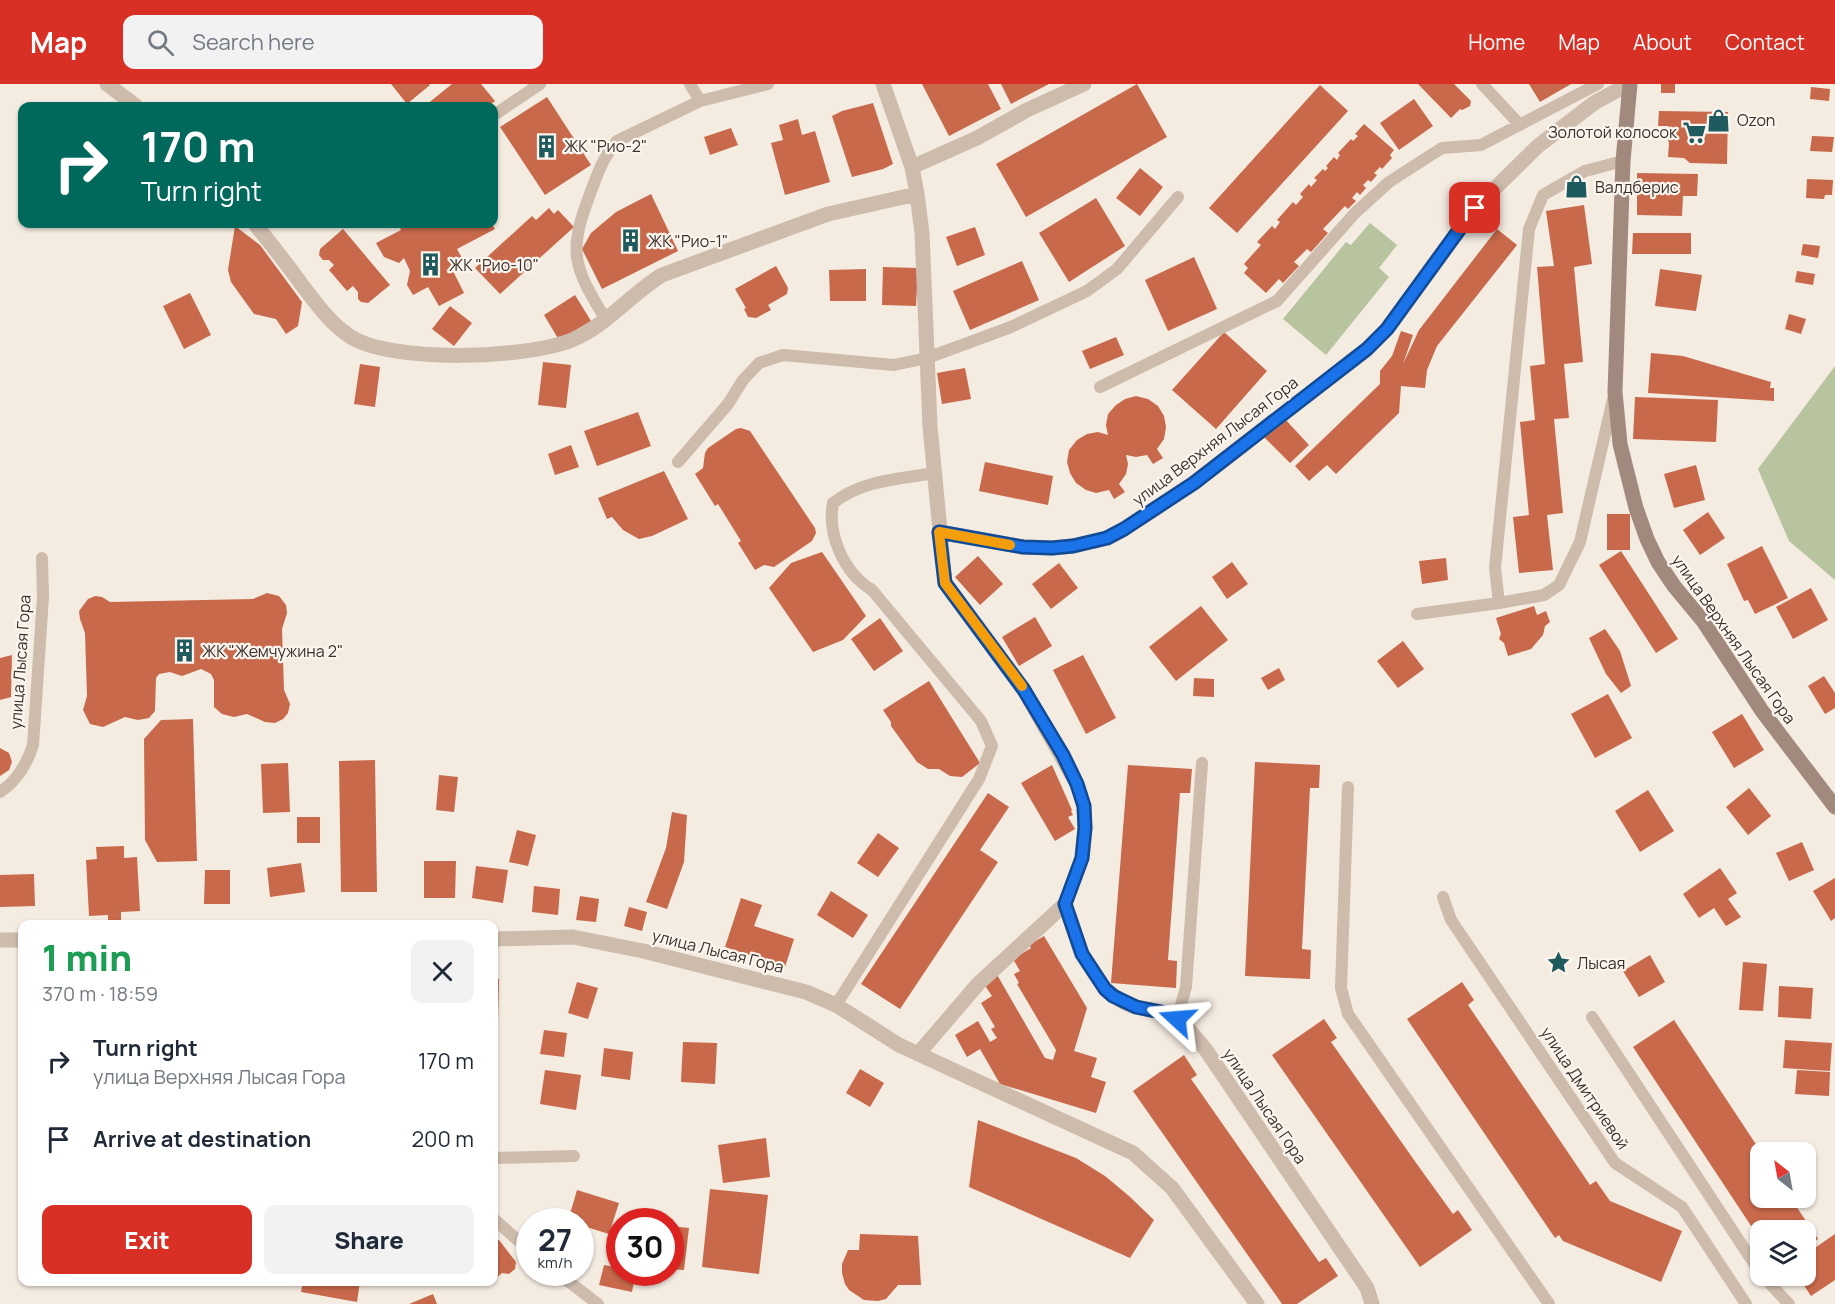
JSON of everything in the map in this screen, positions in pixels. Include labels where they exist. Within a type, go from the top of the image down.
[{"type":"street","points":[[107,84],[131,102]]},
{"type":"street","points":[[883,84],[912,167],[922,233],[927,357],[939,532],[945,583],[1024,690],[1063,755],[1077,784],[1084,806],[1085,828],[1082,858],[1065,904],[978,984],[918,1054]]},
{"type":"street","points":[[912,167],[977,138],[1027,110],[1084,84]]},
{"type":"street","name":"улица Верхняя Лысая Гора","points":[[1630,84],[1623,161],[1615,392],[1620,444],[1636,508],[1658,562],[1674,586],[1703,621],[1762,711],[1835,807]]},
{"type":"street","name":"улица Верхняя Лысая Гора","points":[[939,532],[1023,547],[1052,548],[1091,543],[1124,529],[1194,483],[1367,349],[1387,329],[1475,208],[1555,132],[1594,104],[1630,84]]},
{"type":"street","points":[[258,228],[331,322],[350,337],[381,350],[445,355],[509,354],[575,339],[606,320],[645,285],[662,275],[828,214],[917,194]]},
{"type":"street","name":"улица Лысая Гора","points":[[1065,904],[1082,954],[1105,989],[1123,1002],[1161,1012],[1177,1019],[1206,1050],[1367,1288],[1372,1304]]},
{"type":"street","name":"улица Лысая Гора","points":[[498,939],[573,937],[643,951],[806,992],[836,1005],[918,1054],[1133,1153],[1172,1188],[1257,1304]]},
{"type":"street","points":[[0,940],[18,940]]},
{"type":"lane","points":[[498,112],[540,84]]},
{"type":"lane","points":[[690,84],[700,100]]},
{"type":"lane","points":[[606,320],[583,283],[576,248],[580,221],[603,159],[617,141],[700,100],[768,84]]},
{"type":"lane","points":[[1482,84],[1520,125]]},
{"type":"lane","points":[[1100,387],[1277,301],[1355,213],[1389,182],[1442,148],[1481,145],[1598,84]]},
{"type":"lane","points":[[1499,603],[1495,568],[1529,229],[1543,195],[1585,171],[1623,161]]},
{"type":"lane","points":[[678,462],[728,404],[743,380],[759,363],[783,355],[894,365],[927,357],[1011,327],[1087,291],[1117,269],[1178,197]]},
{"type":"lane","points":[[1417,614],[1544,595],[1559,585],[1580,542],[1615,392]]},
{"type":"lane","points":[[836,1005],[979,779],[992,746],[981,721],[872,591],[861,583],[841,554],[832,534],[830,518],[833,503],[847,492],[876,482],[935,473]]},
{"type":"lane","name":"улица Лысая Гора","points":[[0,792],[21,772],[33,745],[43,597],[42,558]]},
{"type":"lane","points":[[1177,1019],[1186,987],[1202,763]]},
{"type":"lane","points":[[1348,787],[1341,988],[1348,1014],[1549,1304]]},
{"type":"lane","name":"улица Дмитриевой","points":[[1443,897],[1451,920],[1616,1163],[1682,1207],[1746,1304]]},
{"type":"lane","points":[[1592,1017],[1750,1258]]},
{"type":"lane","points":[[498,1158],[574,1156]]},
{"type":"lane","points":[[498,1223],[516,1239]]},
{"type":"lane","points":[[574,1286],[598,1304]]},
{"type":"lane","points":[[1772,1286],[1789,1304]]},
{"type":"green space","points":[[1370,223],[1397,245],[1379,268],[1389,277],[1326,355],[1283,319],[1346,242],[1351,245]]},
{"type":"green space","points":[[1835,366],[1835,580],[1789,541],[1758,469]]},
{"type":"building","points":[[391,84],[430,85],[409,102],[405,102]]},
{"type":"building","points":[[452,84],[481,84],[495,101],[494,102],[430,102]]},
{"type":"building","points":[[922,84],[988,84],[1001,109],[949,136]]},
{"type":"building","points":[[1001,84],[1049,84],[1011,104]]},
{"type":"building","points":[[1137,84],[1167,137],[1026,217],[996,164]]},
{"type":"building","points":[[1418,84],[1454,84],[1471,101],[1470,106],[1460,109],[1451,118]]},
{"type":"building","points":[[1529,84],[1571,84],[1540,102]]},
{"type":"building","points":[[1661,84],[1675,84],[1675,93],[1661,93]]},
{"type":"building","points":[[1320,85],[1348,111],[1237,233],[1209,208]]},
{"type":"building","points":[[1811,87],[1830,89],[1829,101],[1810,99]]},
{"type":"building","name":"ЖК \"Рио-2\"","points":[[547,97],[591,165],[545,195],[500,127]]},
{"type":"building","points":[[1414,99],[1433,126],[1399,150],[1380,123]]},
{"type":"building","points":[[873,103],[893,164],[852,177],[832,116]]},
{"type":"building","points":[[1659,111],[1728,112],[1727,164],[1690,163],[1684,158],[1668,157],[1669,143],[1666,133],[1669,126],[1658,126]]},
{"type":"building","points":[[798,119],[802,135],[815,131],[830,182],[785,195],[771,143],[783,140],[779,125]]},
{"type":"building","points":[[1364,124],[1394,150],[1390,155],[1392,158],[1382,169],[1380,167],[1374,173],[1377,175],[1371,182],[1368,180],[1363,185],[1366,188],[1360,195],[1357,192],[1352,198],[1356,201],[1348,209],[1345,206],[1323,229],[1328,233],[1311,252],[1307,249],[1294,262],[1299,266],[1283,283],[1279,279],[1266,293],[1244,273],[1248,268],[1244,264],[1261,245],[1257,242],[1272,226],[1275,229],[1280,222],[1277,220],[1293,202],[1296,205],[1303,197],[1300,194],[1309,184],[1311,187],[1317,180],[1314,178],[1323,169],[1325,171],[1328,168],[1326,166],[1334,157],[1337,160],[1340,155],[1338,153],[1351,139],[1353,141],[1358,136],[1355,134]]},
{"type":"building","points":[[731,128],[738,145],[710,155],[704,137]]},
{"type":"building","points":[[1812,136],[1834,137],[1832,152],[1810,151]]},
{"type":"building","points":[[1140,168],[1163,187],[1140,216],[1116,198]]},
{"type":"building","points":[[1637,173],[1698,174],[1697,196],[1683,196],[1682,216],[1637,215]]},
{"type":"building","points":[[1807,179],[1833,180],[1832,195],[1825,195],[1824,199],[1806,198]]},
{"type":"building","name":"ЖК \"Рио-1\"","points":[[651,194],[678,251],[602,289],[582,249],[591,233],[616,212]]},
{"type":"building","points":[[1096,198],[1125,246],[1069,282],[1039,233]]},
{"type":"building","points":[[1584,205],[1592,264],[1574,267],[1583,362],[1564,364],[1569,418],[1554,419],[1563,513],[1547,515],[1553,570],[1519,573],[1513,517],[1529,515],[1520,422],[1535,420],[1530,366],[1545,364],[1537,267],[1554,266],[1546,211]]},
{"type":"building","points":[[549,208],[554,214],[558,210],[574,227],[500,294],[475,268],[532,216],[536,220]]},
{"type":"building","points":[[975,227],[985,255],[957,266],[946,237]]},
{"type":"building","points":[[235,228],[238,228],[260,245],[302,302],[298,326],[286,334],[276,319],[254,314],[231,282],[228,270]]},
{"type":"building","name":"ЖК \"Рио-10\"","points":[[400,228],[495,229],[457,249],[463,260],[451,267],[464,293],[439,306],[428,287],[413,295],[407,285],[410,271],[404,258],[399,263],[384,257],[376,243],[401,230]]},
{"type":"building","points":[[343,229],[390,285],[368,303],[358,299],[358,292],[353,286],[347,291],[329,270],[334,265],[329,260],[323,260],[319,255],[320,249]]},
{"type":"building","points":[[1497,229],[1517,245],[1437,346],[1427,370],[1425,388],[1401,386],[1399,413],[1336,474],[1327,465],[1309,481],[1295,466],[1380,384],[1380,371],[1392,356],[1401,331],[1413,335],[1403,364],[1419,330]]},
{"type":"building","points":[[1633,233],[1691,233],[1691,254],[1632,254]]},
{"type":"building","points":[[1803,244],[1820,246],[1818,258],[1801,255]]},
{"type":"building","points":[[1194,257],[1217,309],[1168,331],[1145,280]]},
{"type":"building","points":[[1022,261],[1039,300],[970,330],[953,291]]},
{"type":"building","points":[[776,266],[788,288],[787,294],[768,305],[771,310],[756,318],[748,317],[744,309],[746,308],[735,289]]},
{"type":"building","points":[[883,267],[918,268],[916,306],[882,305]]},
{"type":"building","points":[[866,269],[866,301],[830,301],[829,270]]},
{"type":"building","points":[[1660,269],[1702,275],[1696,311],[1655,306]]},
{"type":"building","points":[[1797,271],[1815,274],[1813,285],[1795,282]]},
{"type":"building","points":[[190,293],[211,335],[184,349],[163,306]]},
{"type":"building","points":[[575,295],[591,321],[559,340],[544,315]]},
{"type":"building","points":[[450,306],[472,323],[454,346],[432,329]]},
{"type":"building","points":[[1789,314],[1806,319],[1801,334],[1785,329]]},
{"type":"building","points":[[1224,332],[1267,371],[1216,429],[1172,390]]},
{"type":"building","points":[[1116,337],[1124,355],[1090,369],[1082,351]]},
{"type":"building","points":[[1651,353],[1683,356],[1771,382],[1770,388],[1774,388],[1774,401],[1648,393]]},
{"type":"building","points":[[543,362],[571,365],[566,408],[538,405]]},
{"type":"building","points":[[360,364],[380,367],[375,407],[354,404]]},
{"type":"building","points":[[965,368],[971,399],[942,404],[937,373]]},
{"type":"building","points":[[1136,396],[1148,399],[1158,406],[1164,416],[1166,427],[1164,439],[1157,449],[1163,458],[1153,464],[1147,455],[1136,457],[1126,455],[1128,464],[1126,474],[1119,484],[1125,492],[1114,499],[1109,490],[1096,493],[1086,490],[1076,483],[1070,473],[1067,462],[1069,450],[1077,440],[1087,434],[1098,432],[1108,435],[1106,425],[1108,414],[1125,399]]},
{"type":"building","points":[[1635,397],[1718,400],[1716,442],[1633,439]]},
{"type":"building","points":[[638,412],[651,446],[597,466],[584,431]]},
{"type":"building","points":[[1284,418],[1309,445],[1290,463],[1264,437]]},
{"type":"building","points":[[741,428],[750,431],[815,528],[816,533],[812,541],[774,567],[764,565],[755,570],[738,543],[741,541],[718,504],[715,506],[695,474],[703,468],[708,448]]},
{"type":"building","points":[[571,445],[579,467],[555,475],[548,454]]},
{"type":"building","points":[[985,462],[1053,476],[1048,505],[979,491]]},
{"type":"building","points":[[1696,465],[1705,500],[1674,508],[1664,474]]},
{"type":"building","points":[[664,471],[688,519],[652,536],[639,539],[623,530],[612,517],[607,519],[598,498]]},
{"type":"building","points":[[1708,512],[1725,538],[1700,555],[1683,530]]},
{"type":"building","points":[[1607,514],[1630,514],[1630,550],[1607,550]]},
{"type":"building","points":[[1762,546],[1788,598],[1755,614],[1748,600],[1744,601],[1727,564]]},
{"type":"building","points":[[1621,551],[1678,639],[1656,653],[1599,565]]},
{"type":"building","points":[[822,552],[866,616],[843,640],[813,652],[769,588],[791,563]]},
{"type":"building","points":[[978,556],[1003,584],[980,605],[955,577]]},
{"type":"building","points":[[1446,558],[1448,580],[1422,584],[1419,561]]},
{"type":"building","points":[[1232,562],[1248,584],[1227,599],[1212,577]]},
{"type":"building","points":[[1059,563],[1078,588],[1051,609],[1032,584]]},
{"type":"building","points":[[1811,588],[1828,620],[1793,639],[1776,607]]},
{"type":"building","name":"ЖК \"Жемчужина 2\"","points":[[267,593],[279,596],[286,605],[287,613],[282,629],[284,690],[290,704],[288,713],[283,719],[275,723],[265,722],[247,714],[234,717],[222,714],[214,707],[214,680],[211,674],[201,669],[182,676],[170,672],[159,674],[156,678],[155,711],[149,718],[138,720],[125,717],[103,727],[90,724],[83,710],[87,696],[85,633],[79,611],[88,599],[95,596],[110,602],[253,599]]},
{"type":"building","points":[[1201,606],[1228,640],[1176,681],[1149,647]]},
{"type":"building","points":[[1534,606],[1537,615],[1546,611],[1550,622],[1531,649],[1508,656],[1504,643],[1499,639],[1501,634],[1496,618]]},
{"type":"building","points":[[1035,617],[1052,646],[1019,666],[1002,637]]},
{"type":"building","points":[[880,618],[903,651],[874,671],[851,639]]},
{"type":"building","points":[[1605,629],[1620,651],[1631,686],[1621,693],[1606,674],[1589,638]]},
{"type":"building","points":[[1403,641],[1424,669],[1398,688],[1377,661]]},
{"type":"building","points":[[12,655],[11,697],[0,700],[0,658]]},
{"type":"building","points":[[1083,655],[1116,718],[1086,734],[1053,670]]},
{"type":"building","points":[[1279,668],[1285,680],[1268,690],[1261,678]]},
{"type":"building","points":[[1824,676],[1835,693],[1835,708],[1825,714],[1808,686]]},
{"type":"building","points":[[1194,678],[1214,679],[1214,697],[1193,696]]},
{"type":"building","points":[[929,681],[980,763],[962,777],[950,776],[939,769],[928,769],[917,762],[891,726],[883,710]]},
{"type":"building","points":[[1608,694],[1632,738],[1595,758],[1571,714]]},
{"type":"building","points":[[1742,714],[1764,750],[1734,768],[1712,732]]},
{"type":"building","points":[[193,719],[197,861],[157,862],[145,840],[144,739],[161,720]]},
{"type":"building","points":[[0,748],[9,753],[12,762],[9,770],[0,776]]},
{"type":"building","points":[[375,760],[377,892],[341,892],[339,761]]},
{"type":"building","points":[[1255,762],[1320,765],[1319,788],[1310,788],[1302,949],[1311,950],[1310,979],[1245,976]]},
{"type":"building","points":[[288,763],[290,812],[263,813],[261,764]]},
{"type":"building","points":[[1052,765],[1072,810],[1073,815],[1068,817],[1075,829],[1055,841],[1021,783]]},
{"type":"building","points":[[1128,765],[1192,769],[1190,793],[1180,793],[1168,960],[1177,961],[1176,988],[1111,983]]},
{"type":"building","points":[[439,775],[458,777],[454,812],[436,810]]},
{"type":"building","points":[[1749,788],[1771,816],[1748,835],[1726,807]]},
{"type":"building","points":[[1648,790],[1674,831],[1640,852],[1615,811]]},
{"type":"building","points":[[988,793],[1009,807],[980,850],[998,862],[900,1009],[861,984]]},
{"type":"building","points":[[672,812],[687,815],[684,862],[667,909],[646,902],[666,848]]},
{"type":"building","points":[[297,817],[320,817],[320,843],[297,843]]},
{"type":"building","points":[[517,830],[536,835],[528,866],[509,862]]},
{"type":"building","points":[[878,833],[899,848],[878,877],[857,863]]},
{"type":"building","points":[[1802,842],[1814,870],[1789,881],[1776,853]]},
{"type":"building","points":[[124,846],[124,858],[137,857],[140,911],[121,912],[121,920],[108,920],[108,915],[89,916],[86,860],[97,859],[96,847]]},
{"type":"building","points":[[424,861],[456,861],[455,898],[424,898]]},
{"type":"building","points":[[301,863],[305,892],[270,897],[267,868]]},
{"type":"building","points":[[476,866],[508,870],[503,903],[472,898]]},
{"type":"building","points":[[1720,868],[1737,893],[1728,899],[1741,917],[1726,926],[1714,908],[1699,918],[1683,894]]},
{"type":"building","points":[[205,870],[230,870],[230,904],[204,904]]},
{"type":"building","points":[[34,874],[35,906],[0,907],[0,875]]},
{"type":"building","points":[[1835,878],[1835,918],[1831,921],[1813,891]]},
{"type":"building","points":[[534,886],[560,889],[558,915],[532,912]]},
{"type":"building","points":[[831,891],[868,915],[853,938],[817,915]]},
{"type":"building","points":[[580,896],[599,899],[596,922],[576,920]]},
{"type":"building","points":[[741,898],[762,905],[754,926],[794,939],[785,967],[725,947]]},
{"type":"building","points":[[629,907],[647,912],[642,931],[624,926]]},
{"type":"building","points":[[1044,936],[1087,1008],[1074,1051],[1097,1058],[1091,1077],[1106,1082],[1096,1113],[1000,1084],[980,1049],[967,1057],[955,1035],[978,1021],[990,1042],[997,1038],[991,1029],[995,1027],[981,1003],[992,996],[982,981],[996,973],[1045,1058],[1053,1060],[1056,1050],[1017,984],[1019,983],[1014,974],[1020,971],[1013,959],[1031,948],[1029,945]]},
{"type":"building","points":[[1650,955],[1665,982],[1639,997],[1623,971]]},
{"type":"building","points":[[1743,962],[1767,964],[1763,1011],[1739,1010]]},
{"type":"building","points":[[577,982],[598,988],[588,1019],[568,1013]]},
{"type":"building","points":[[1462,982],[1474,1000],[1468,1005],[1590,1185],[1596,1181],[1610,1201],[1682,1231],[1661,1282],[1563,1241],[1559,1235],[1555,1238],[1407,1019]]},
{"type":"building","points":[[1779,986],[1813,988],[1811,1019],[1778,1017]]},
{"type":"building","points":[[1324,1019],[1337,1038],[1331,1042],[1453,1214],[1458,1210],[1472,1230],[1420,1267],[1272,1055]]},
{"type":"building","points":[[1674,1020],[1754,1142],[1750,1142],[1750,1208],[1797,1208],[1805,1220],[1750,1220],[1750,1224],[1633,1047]]},
{"type":"building","points":[[544,1030],[567,1033],[564,1057],[540,1054]]},
{"type":"building","points":[[1785,1040],[1832,1043],[1830,1071],[1783,1068]]},
{"type":"building","points":[[683,1042],[717,1043],[715,1084],[681,1082]]},
{"type":"building","points":[[604,1048],[633,1052],[630,1080],[601,1076]]},
{"type":"building","points":[[1184,1055],[1197,1075],[1191,1079],[1319,1262],[1326,1258],[1338,1276],[1297,1304],[1282,1304],[1133,1091]]},
{"type":"building","points":[[860,1069],[884,1083],[870,1107],[846,1093]]},
{"type":"building","points":[[545,1070],[581,1075],[576,1110],[540,1104]]},
{"type":"building","points":[[1797,1070],[1830,1072],[1829,1096],[1795,1094]]},
{"type":"building","points":[[978,1120],[1076,1158],[1105,1176],[1129,1196],[1154,1220],[1130,1258],[969,1187]]},
{"type":"building","points":[[766,1138],[770,1177],[723,1183],[718,1145]]},
{"type":"building","points":[[710,1189],[768,1195],[759,1274],[702,1267]]},
{"type":"building","points":[[577,1190],[619,1203],[617,1208],[606,1208],[606,1233],[594,1229],[594,1208],[572,1208]]},
{"type":"building","points":[[684,1227],[689,1228],[684,1270]]},
{"type":"building","points":[[860,1234],[918,1236],[921,1285],[898,1285],[886,1299],[878,1301],[864,1300],[849,1290],[842,1273],[842,1264],[848,1250],[859,1250]]},
{"type":"building","points":[[1835,1234],[1835,1280],[1811,1296],[1804,1286],[1816,1286],[1816,1247]]},
{"type":"building","points":[[498,1240],[516,1262],[515,1269],[509,1274],[502,1273],[498,1276]]},
{"type":"building","points":[[604,1265],[606,1265],[606,1286],[633,1286],[632,1292],[599,1285]]},
{"type":"building","points":[[302,1286],[359,1286],[357,1302],[301,1292]]},
{"type":"building","points":[[433,1294],[437,1304],[409,1304]]},
{"type":"slow traffic","points":[[1010,545],[939,532],[945,583],[1022,686]]},
{"type":"place","name":"Ozon","points":[[1719,120]]},
{"type":"place","name":"Золотой колосок","points":[[1695,132]]},
{"type":"place","name":"ЖК \"Рио-2\"","points":[[546,146]]},
{"type":"place","name":"Валдберис","points":[[1577,187]]},
{"type":"place","name":"ЖК \"Рио-1\"","points":[[630,241]]},
{"type":"place","name":"ЖК \"Рио-10\"","points":[[431,265]]},
{"type":"place","name":"ЖК \"Жемчужина 2\"","points":[[184,651]]},
{"type":"place","name":"Лысая","points":[[1559,963]]},
{"type":"route","points":[[1177,1019],[1161,1012],[1136,1007],[1113,996],[1105,989],[1082,954],[1065,904],[1082,858],[1085,828],[1084,806],[1077,784],[1063,755],[1011,669],[945,583],[939,532],[1023,547],[1052,548],[1091,543],[1124,529],[1194,483],[1367,349],[1387,329],[1475,208]]}]
